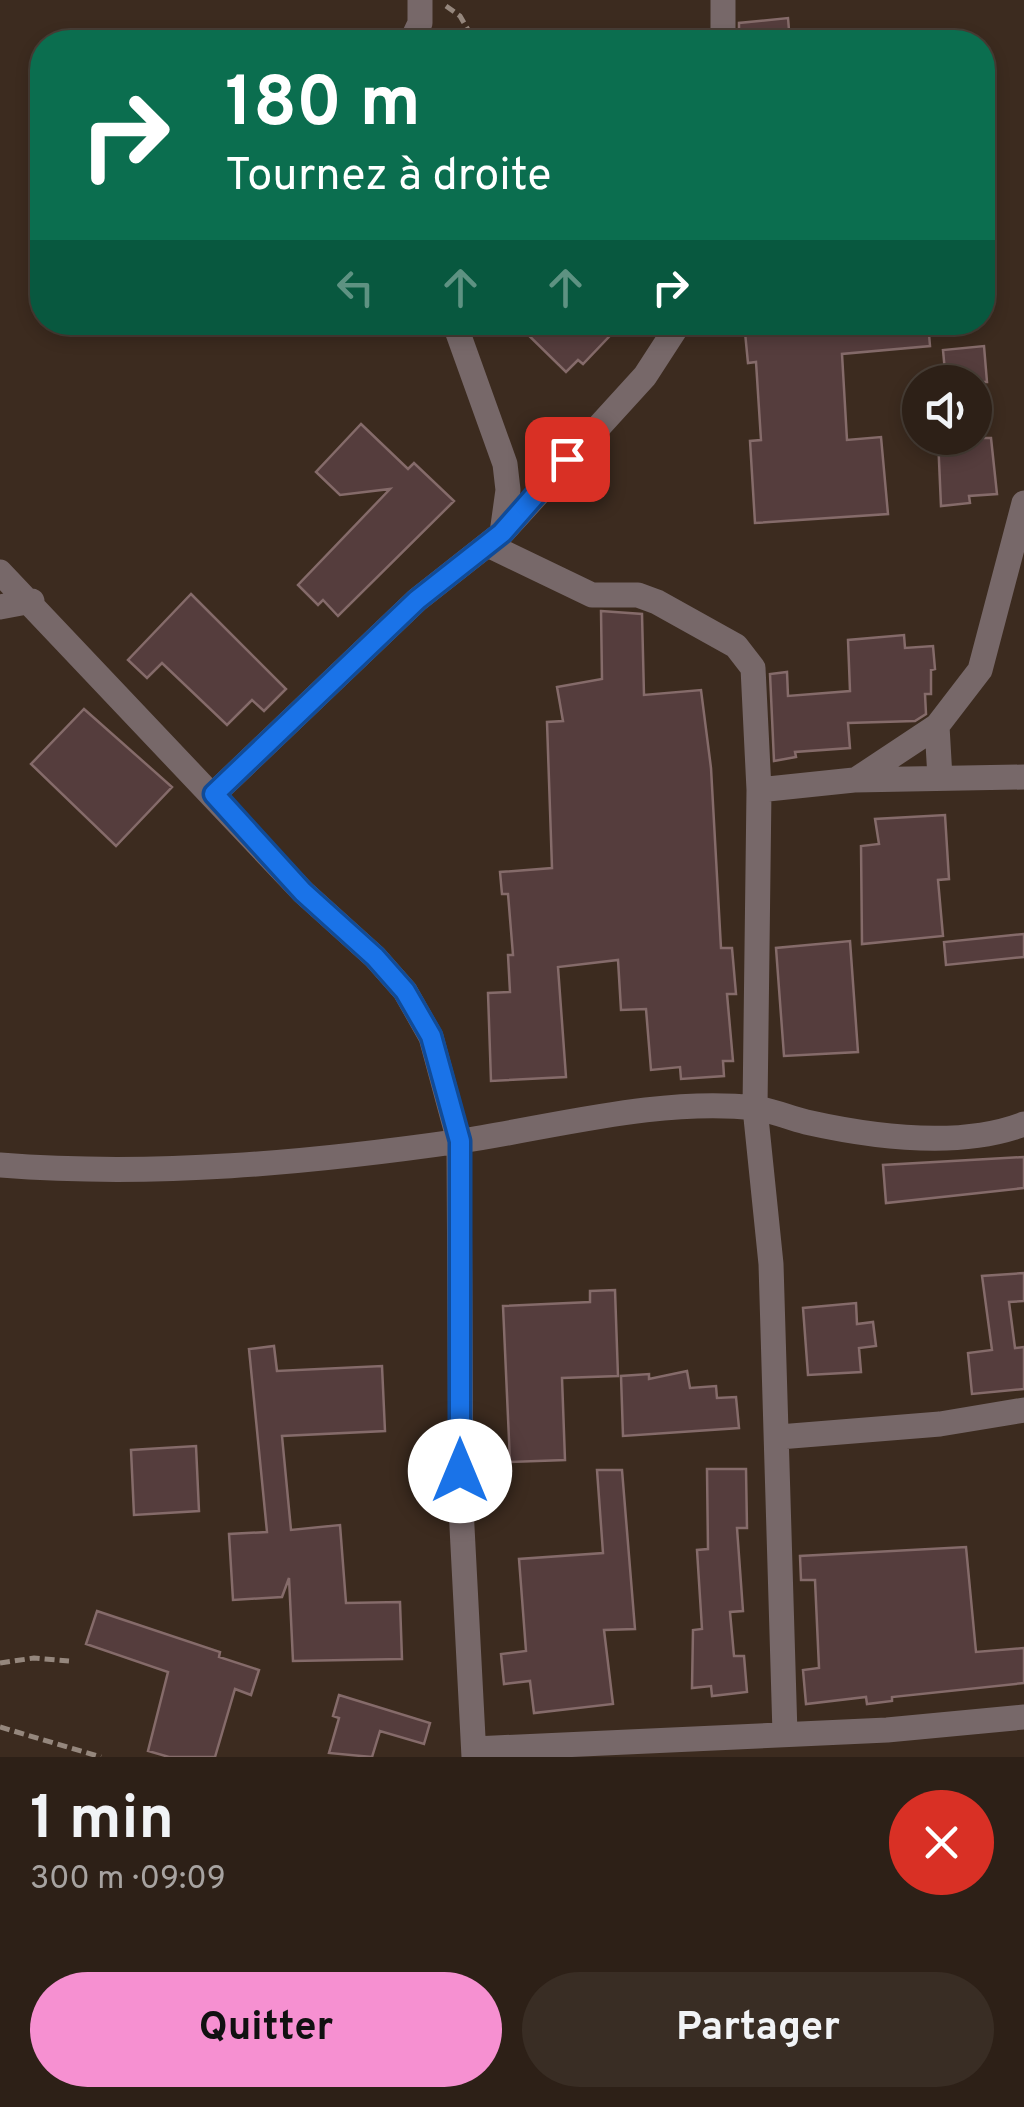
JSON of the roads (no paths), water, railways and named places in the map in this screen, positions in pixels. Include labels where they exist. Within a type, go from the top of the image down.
[{"type":"street","points":[[417,30],[420,0]]},
{"type":"street","points":[[722,0],[723,30]]},
{"type":"street","points":[[459,335],[505,464],[508,490],[495,539]]},
{"type":"street","points":[[214,794],[417,600],[495,539],[644,376],[671,335]]},
{"type":"street","points":[[854,780],[937,726],[980,670],[1022,519]]},
{"type":"street","points":[[495,539],[592,595],[638,595],[658,602],[745,653],[754,668],[759,790],[756,1108],[771,1264],[785,1734]]},
{"type":"street","points":[[0,572],[32,601],[154,737],[214,794],[303,892],[405,991],[431,1036],[460,1141],[460,1508],[474,1753],[887,1730],[1024,1717]]},
{"type":"street","points":[[0,606],[32,601]]},
{"type":"street","points":[[937,726],[940,778]]},
{"type":"street","points":[[759,790],[854,780],[1024,777]]},
{"type":"street","points":[[0,1165],[118,1170],[301,1162],[670,1110],[756,1108],[822,1125],[942,1137],[989,1134],[1024,1124]]},
{"type":"street","points":[[778,1437],[940,1424],[1024,1410]]}]
